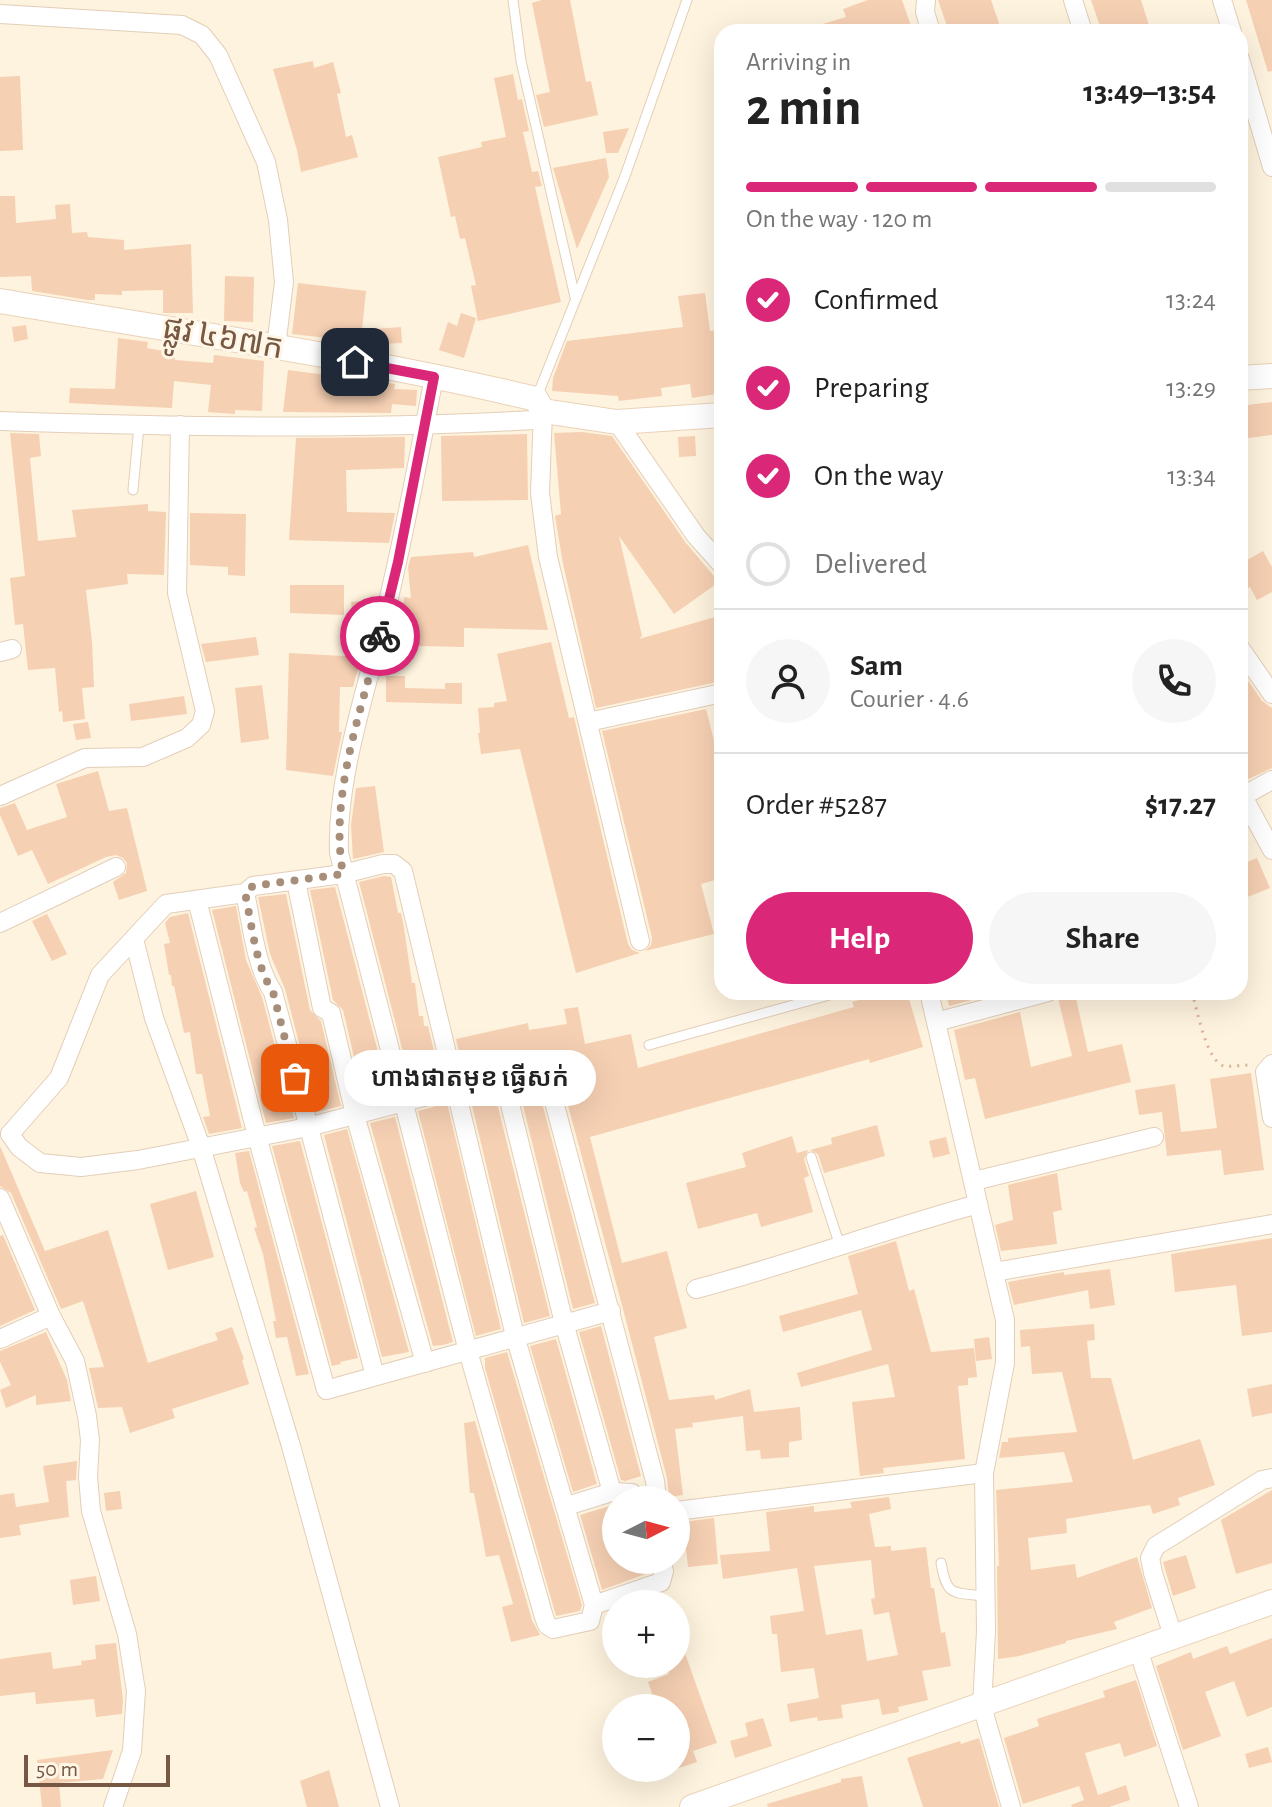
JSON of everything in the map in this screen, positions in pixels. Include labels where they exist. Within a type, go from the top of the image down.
[{"type":"street","points":[[926,0],[929,24]]},
{"type":"street","points":[[1073,0],[1080,24]]},
{"type":"street","points":[[1222,0],[1230,24]]},
{"type":"street","points":[[1,9],[182,25],[202,35],[218,55],[266,162],[278,220],[284,282],[276,347]]},
{"type":"street","points":[[1248,84],[1272,167]]},
{"type":"street","points":[[1253,100],[1272,94]]},
{"type":"street","name":"ផ្លូវ ៤៦៧ក","points":[[0,301],[434,377],[617,422],[714,416]]},
{"type":"street","points":[[1248,378],[1272,376]]},
{"type":"street","points":[[434,377],[398,562],[345,779],[338,822],[343,874],[402,1102],[468,1351],[547,1625],[553,1629],[590,1621],[594,1605],[515,1336],[454,1089],[403,871],[394,864],[383,864],[343,874],[253,886],[245,893],[166,904],[100,975],[59,1078],[5,1134],[40,1163],[81,1167],[166,1156],[308,1127],[402,1102],[454,1089],[542,1066],[611,1311],[656,1486]]},
{"type":"street","points":[[0,421],[139,426],[424,426],[534,420],[540,405]]},
{"type":"street","points":[[540,405],[540,493],[548,557],[640,941]]},
{"type":"street","points":[[617,422],[696,536],[714,556]]},
{"type":"street","points":[[0,796],[85,758],[143,757],[187,738],[201,725],[205,711],[177,593],[180,425]]},
{"type":"street","points":[[1248,660],[1272,694]]},
{"type":"street","points":[[588,722],[714,694]]},
{"type":"street","points":[[1248,791],[1272,780]]},
{"type":"street","points":[[1248,807],[1272,850]]},
{"type":"street","points":[[0,923],[116,867]]},
{"type":"street","points":[[296,881],[322,1008],[331,1013],[355,1115],[425,1363]]},
{"type":"street","points":[[245,893],[256,945],[273,992],[375,1376]]},
{"type":"street","points":[[197,900],[326,1390],[611,1311]]},
{"type":"street","points":[[134,939],[154,1018],[201,1147],[291,1446],[390,1807]]},
{"type":"street","points":[[931,1000],[1005,1320],[1005,1363],[984,1473],[986,1631],[982,1706],[1011,1807]]},
{"type":"street","points":[[936,1022],[1018,1000]]},
{"type":"street","points":[[1271,1064],[1265,1072],[1272,1118]]},
{"type":"street","points":[[503,1076],[564,1323],[610,1486]]},
{"type":"street","points":[[974,1181],[1154,1137]]},
{"type":"street","points":[[0,1198],[51,1316],[75,1361],[90,1440],[88,1477],[91,1511],[127,1634],[136,1691],[132,1751],[113,1807]]},
{"type":"street","points":[[696,1289],[751,1275],[978,1204]]},
{"type":"street","points":[[994,1272],[1272,1224]]},
{"type":"street","points":[[0,1339],[51,1316]]},
{"type":"street","points":[[690,1509],[984,1473]]},
{"type":"street","points":[[1173,1636],[1150,1558],[1156,1546],[1262,1480],[1272,1478]]},
{"type":"street","points":[[567,1506],[602,1495]]},
{"type":"street","points":[[594,1605],[661,1582],[663,1574]]},
{"type":"street","points":[[692,1807],[1272,1602]]},
{"type":"street","points":[[1138,1649],[1189,1807]]},
{"type":"lane","points":[[513,0],[521,61],[575,297]]},
{"type":"lane","points":[[540,405],[575,297],[625,176],[687,0]]},
{"type":"lane","points":[[133,490],[139,426]]},
{"type":"lane","points":[[649,1045],[811,1000]]},
{"type":"lane","points":[[811,1157],[840,1246]]},
{"type":"lane","points":[[941,1563],[944,1584],[949,1590],[984,1596]]},
{"type":"path","points":[[1194,1000],[1209,1050],[1215,1059],[1224,1066],[1271,1064]]},
{"type":"building","points":[[570,0],[586,82],[591,81],[598,115],[544,127],[536,95],[550,92],[532,3]]},
{"type":"building","points":[[868,0],[902,0],[910,24],[822,24],[846,17],[843,9]]},
{"type":"building","points":[[938,0],[991,0],[999,24],[946,24]]},
{"type":"building","points":[[1091,0],[1141,0],[1148,24],[1099,24]]},
{"type":"building","points":[[1246,0],[1272,0],[1272,71],[1268,72]]},
{"type":"building","points":[[313,61],[314,68],[333,62],[341,93],[337,94],[346,137],[352,135],[358,157],[301,172],[273,69]]},
{"type":"building","points":[[513,74],[529,131],[523,132],[532,172],[538,171],[542,186],[535,187],[561,302],[478,321],[471,286],[476,285],[465,238],[460,239],[455,216],[451,217],[438,157],[482,147],[481,142],[506,137],[494,78]]},
{"type":"building","points":[[20,76],[23,150],[0,151],[0,77]]},
{"type":"building","points":[[629,128],[618,153],[606,153],[603,132]]},
{"type":"building","points":[[606,158],[609,177],[577,249],[553,168]]},
{"type":"building","points":[[0,196],[15,196],[16,223],[56,219],[55,205],[70,204],[72,233],[87,232],[88,237],[124,240],[124,250],[191,244],[193,313],[163,313],[163,290],[122,291],[122,295],[95,294],[95,300],[88,300],[32,291],[31,276],[0,277]]},
{"type":"building","points":[[225,276],[254,277],[253,322],[224,321]]},
{"type":"building","points":[[298,283],[366,291],[362,330],[401,327],[402,343],[381,344],[292,334]]},
{"type":"building","points":[[705,293],[710,331],[714,330],[714,394],[692,398],[690,384],[661,388],[662,396],[619,401],[618,396],[552,391],[553,378],[567,341],[683,327],[678,296]]},
{"type":"building","points":[[461,313],[476,318],[464,358],[439,350],[448,322],[457,326]]},
{"type":"building","points":[[26,325],[28,339],[14,342],[12,327]]},
{"type":"building","points":[[118,338],[148,342],[147,348],[175,353],[175,360],[213,363],[214,355],[264,361],[262,411],[235,410],[235,414],[208,412],[211,385],[174,381],[172,408],[69,403],[70,388],[115,389]]},
{"type":"building","points":[[288,370],[395,384],[394,389],[417,390],[416,406],[392,404],[391,413],[283,412]]},
{"type":"building","points":[[1272,402],[1272,435],[1248,438],[1248,405]]},
{"type":"building","points":[[582,432],[612,436],[686,543],[714,576],[714,586],[674,614],[619,536],[642,636],[639,639],[714,617],[714,683],[596,708],[555,516],[561,514],[554,433]]},
{"type":"building","points":[[10,433],[39,434],[41,456],[30,458],[38,541],[76,537],[72,510],[148,504],[148,511],[166,512],[164,575],[127,574],[128,584],[86,590],[94,687],[82,688],[85,719],[63,722],[62,711],[59,712],[55,668],[28,670],[23,624],[15,625],[10,578],[25,576]]},
{"type":"building","points":[[527,434],[528,500],[442,501],[441,436]]},
{"type":"building","points":[[695,436],[696,456],[679,457],[678,437]]},
{"type":"building","points":[[405,437],[404,468],[346,470],[347,512],[395,513],[389,543],[289,540],[296,438]]},
{"type":"building","points":[[190,513],[246,514],[245,576],[228,575],[228,567],[190,565]]},
{"type":"building","points":[[528,545],[548,630],[464,628],[464,647],[417,646],[417,627],[403,626],[404,597],[411,598],[408,567],[411,557],[473,552],[474,557]]},
{"type":"building","points":[[1263,551],[1272,567],[1272,592],[1257,600],[1248,588],[1248,559]]},
{"type":"building","points":[[290,585],[344,585],[344,615],[290,613]]},
{"type":"building","points":[[369,600],[371,616],[353,618],[351,602]]},
{"type":"building","points":[[256,637],[259,655],[206,662],[201,644]]},
{"type":"building","points":[[551,642],[569,718],[574,717],[628,944],[640,953],[576,973],[520,749],[481,754],[478,733],[478,708],[494,707],[494,703],[507,701],[497,654]]},
{"type":"building","points":[[289,653],[361,657],[353,687],[340,687],[339,732],[342,732],[333,776],[286,770]]},
{"type":"building","points":[[386,676],[405,676],[405,688],[445,689],[445,683],[462,683],[462,704],[386,702]]},
{"type":"building","points":[[1248,681],[1262,701],[1272,708],[1272,768],[1248,779]]},
{"type":"building","points":[[262,685],[269,739],[241,743],[235,688]]},
{"type":"building","points":[[184,696],[187,714],[131,721],[129,704]]},
{"type":"building","points":[[706,709],[714,740],[714,880],[701,884],[714,934],[645,951],[651,945],[652,938],[602,731]]},
{"type":"building","points":[[88,722],[91,738],[76,740],[73,724]]},
{"type":"building","points":[[98,771],[109,811],[127,808],[147,891],[119,900],[113,882],[126,873],[127,863],[123,858],[116,855],[106,857],[48,884],[32,850],[18,856],[0,815],[0,808],[15,803],[27,830],[67,817],[56,784]]},
{"type":"building","points":[[375,786],[384,852],[353,859],[351,825],[356,788]]},
{"type":"building","points":[[1257,858],[1270,888],[1248,897],[1248,862]]},
{"type":"building","points":[[391,877],[398,913],[401,913],[419,1016],[423,1016],[424,1026],[428,1026],[441,1080],[412,1087],[359,882]]},
{"type":"building","points":[[335,887],[389,1094],[364,1100],[343,1010],[333,1000],[310,890]]},
{"type":"building","points":[[286,894],[310,1010],[321,1021],[341,1106],[317,1112],[285,989],[270,954],[258,897]]},
{"type":"building","points":[[236,906],[246,960],[262,997],[294,1118],[266,1123],[212,910]]},
{"type":"building","points":[[188,913],[242,1128],[209,1134],[203,1117],[210,1116],[202,1074],[196,1074],[190,1032],[184,1033],[164,944],[170,943],[165,923],[170,917]]},
{"type":"building","points":[[47,914],[67,954],[52,961],[32,921]]},
{"type":"building","points":[[859,1000],[909,1000],[923,1047],[870,1063],[869,1059],[590,1137],[622,1263],[667,1251],[687,1328],[654,1337],[669,1400],[714,1395],[715,1400],[750,1389],[754,1412],[800,1407],[802,1440],[789,1442],[789,1457],[761,1459],[760,1450],[746,1451],[743,1416],[692,1423],[693,1427],[675,1429],[682,1486],[668,1486],[557,1065],[549,1056],[540,1054],[464,1074],[456,1039],[528,1023],[529,1030],[567,1024],[564,1009],[578,1007],[585,1044],[631,1034],[638,1068],[854,1007],[852,1002]]},
{"type":"building","points":[[948,1000],[972,1000],[949,1006]]},
{"type":"building","points":[[1058,1000],[1076,1000],[1088,1052],[1122,1044],[1131,1082],[985,1119],[975,1078],[965,1080],[954,1030],[1020,1012],[1031,1067],[1072,1056]]},
{"type":"building","points":[[1251,1073],[1264,1170],[1224,1175],[1221,1150],[1167,1156],[1162,1112],[1139,1115],[1135,1090],[1175,1084],[1181,1132],[1217,1128],[1210,1079]]},
{"type":"building","points":[[536,1080],[595,1303],[573,1309],[518,1085]]},
{"type":"building","points":[[494,1091],[550,1316],[524,1323],[470,1097]]},
{"type":"building","points":[[447,1103],[501,1329],[476,1336],[418,1111]]},
{"type":"building","points":[[395,1117],[453,1342],[443,1345],[433,1346],[370,1123]]},
{"type":"building","points":[[877,1125],[885,1156],[824,1173],[818,1154],[810,1150],[832,1144],[831,1138]]},
{"type":"building","points":[[347,1129],[409,1352],[382,1357],[324,1135]]},
{"type":"building","points":[[792,1136],[797,1153],[808,1150],[804,1159],[809,1176],[804,1178],[813,1212],[761,1227],[757,1213],[698,1229],[686,1183],[746,1167],[742,1153]]},
{"type":"building","points":[[946,1137],[950,1154],[933,1158],[929,1141]]},
{"type":"building","points":[[300,1141],[358,1358],[332,1366],[272,1146]]},
{"type":"building","points":[[0,1146],[45,1251],[108,1230],[148,1363],[218,1340],[215,1333],[232,1327],[249,1384],[172,1409],[175,1418],[130,1433],[122,1407],[98,1408],[89,1368],[104,1367],[83,1301],[61,1309],[11,1193],[0,1186]]},
{"type":"building","points":[[249,1151],[309,1374],[296,1376],[287,1337],[276,1338],[273,1321],[276,1321],[263,1254],[247,1191],[244,1192],[240,1183],[235,1153]]},
{"type":"building","points":[[1057,1173],[1062,1210],[1053,1212],[1057,1244],[1001,1251],[995,1225],[1013,1220],[1008,1185]]},
{"type":"building","points":[[196,1191],[214,1257],[168,1270],[150,1204]]},
{"type":"building","points":[[3,1235],[35,1310],[0,1326],[0,1236]]},
{"type":"building","points":[[1272,1238],[1272,1332],[1242,1336],[1236,1285],[1175,1292],[1171,1254]]},
{"type":"building","points":[[896,1241],[909,1291],[914,1289],[931,1352],[974,1348],[977,1377],[968,1378],[968,1385],[958,1386],[965,1459],[883,1468],[884,1473],[860,1476],[852,1402],[895,1397],[888,1364],[801,1387],[797,1373],[872,1350],[861,1310],[783,1332],[779,1316],[858,1294],[848,1256]]},
{"type":"building","points":[[1110,1269],[1115,1305],[1090,1309],[1088,1290],[1014,1305],[1008,1282],[1064,1272],[1064,1275]]},
{"type":"building","points":[[1094,1324],[1095,1340],[1087,1341],[1091,1378],[1111,1378],[1133,1460],[1200,1439],[1215,1485],[1178,1498],[1180,1505],[1153,1514],[1150,1505],[1066,1519],[1067,1533],[1028,1538],[1031,1570],[1075,1564],[1077,1578],[1137,1557],[1152,1608],[1114,1622],[1117,1629],[998,1659],[996,1490],[1073,1482],[1064,1452],[999,1458],[1002,1442],[1008,1442],[1008,1438],[1077,1432],[1062,1372],[1032,1374],[1030,1346],[1021,1347],[1020,1330]]},
{"type":"building","points":[[601,1326],[641,1476],[625,1481],[621,1480],[579,1332]]},
{"type":"building","points":[[46,1332],[67,1380],[71,1401],[36,1405],[36,1395],[6,1408],[0,1390],[11,1385],[0,1362],[0,1351]]},
{"type":"building","points":[[989,1337],[992,1359],[976,1361],[974,1339]]},
{"type":"building","points":[[556,1339],[597,1484],[573,1492],[530,1346]]},
{"type":"building","points":[[507,1352],[582,1605],[580,1611],[556,1616],[485,1368],[485,1358]]},
{"type":"building","points":[[1272,1384],[1272,1413],[1252,1417],[1247,1389]]},
{"type":"building","points":[[475,1421],[532,1620],[540,1635],[511,1642],[502,1607],[513,1604],[499,1555],[486,1557],[474,1493],[470,1493],[464,1423]]},
{"type":"building","points":[[77,1461],[76,1480],[66,1481],[69,1517],[19,1525],[21,1535],[0,1538],[0,1495],[14,1493],[16,1507],[49,1502],[43,1466]]},
{"type":"building","points":[[1272,1490],[1272,1563],[1236,1574],[1221,1520]]},
{"type":"building","points":[[120,1491],[122,1509],[106,1511],[104,1493]]},
{"type":"building","points":[[889,1497],[891,1509],[869,1514],[875,1547],[891,1546],[891,1551],[926,1547],[931,1588],[934,1588],[941,1633],[945,1632],[951,1666],[922,1671],[928,1700],[898,1707],[899,1712],[882,1715],[879,1699],[841,1705],[843,1718],[818,1721],[817,1717],[790,1722],[787,1704],[819,1698],[814,1668],[781,1672],[777,1634],[772,1634],[770,1616],[804,1611],[797,1568],[723,1579],[720,1555],[770,1551],[766,1512],[814,1506],[814,1512],[852,1508],[850,1502]],"holes":[[[871,1560],[875,1598],[871,1599],[874,1615],[889,1612],[898,1655],[867,1661],[862,1629],[826,1635],[814,1566]]]},
{"type":"building","points":[[602,1508],[602,1574],[646,1574],[602,1590],[580,1515]]},
{"type":"building","points":[[714,1518],[718,1564],[690,1567],[690,1521]]},
{"type":"building","points":[[1186,1555],[1196,1588],[1173,1596],[1163,1562]]},
{"type":"building","points":[[96,1576],[100,1601],[73,1605],[70,1580]]},
{"type":"building","points":[[1272,1638],[1272,1707],[1247,1717],[1234,1681],[1205,1692],[1221,1736],[1183,1750],[1156,1666],[1191,1652],[1193,1659],[1227,1646],[1230,1654]]},
{"type":"building","points":[[116,1643],[122,1714],[96,1717],[94,1699],[36,1704],[35,1692],[0,1696],[0,1659],[51,1652],[53,1669],[82,1665],[81,1661],[96,1659],[95,1645]]},
{"type":"building","points":[[690,1668],[717,1743],[693,1751],[697,1762],[690,1764],[690,1694],[652,1694],[648,1682],[658,1678],[690,1678]]},
{"type":"building","points":[[1136,1680],[1157,1746],[1124,1757],[1120,1743],[1085,1753],[1098,1795],[1126,1785],[1130,1800],[1109,1807],[1072,1807],[1084,1800],[1079,1786],[1023,1804],[1004,1738],[1039,1726],[1037,1719],[1105,1697],[1103,1691]]},
{"type":"building","points":[[763,1718],[772,1746],[735,1758],[730,1741],[748,1736],[745,1723]]},
{"type":"building","points":[[979,1738],[999,1807],[923,1807],[907,1758]]},
{"type":"building","points":[[1268,1747],[1272,1762],[1249,1768],[1245,1754]]},
{"type":"building","points":[[113,1750],[103,1779],[59,1783],[61,1807],[42,1807],[37,1760]]},
{"type":"building","points":[[329,1770],[339,1807],[307,1807],[300,1781]]},
{"type":"building","points":[[862,1776],[868,1807],[768,1807],[767,1804],[841,1782],[841,1779]]},
{"type":"way so far","points":[[295,1078],[273,992],[256,945],[245,893],[253,886],[343,874],[338,822],[345,779],[380,636]]},
{"type":"place","name":"ហាងផាតមុខ ធ្វើសក់","points":[[295,1078]]},
{"type":"route","points":[[355,362],[434,377],[398,562],[380,636]]}]
